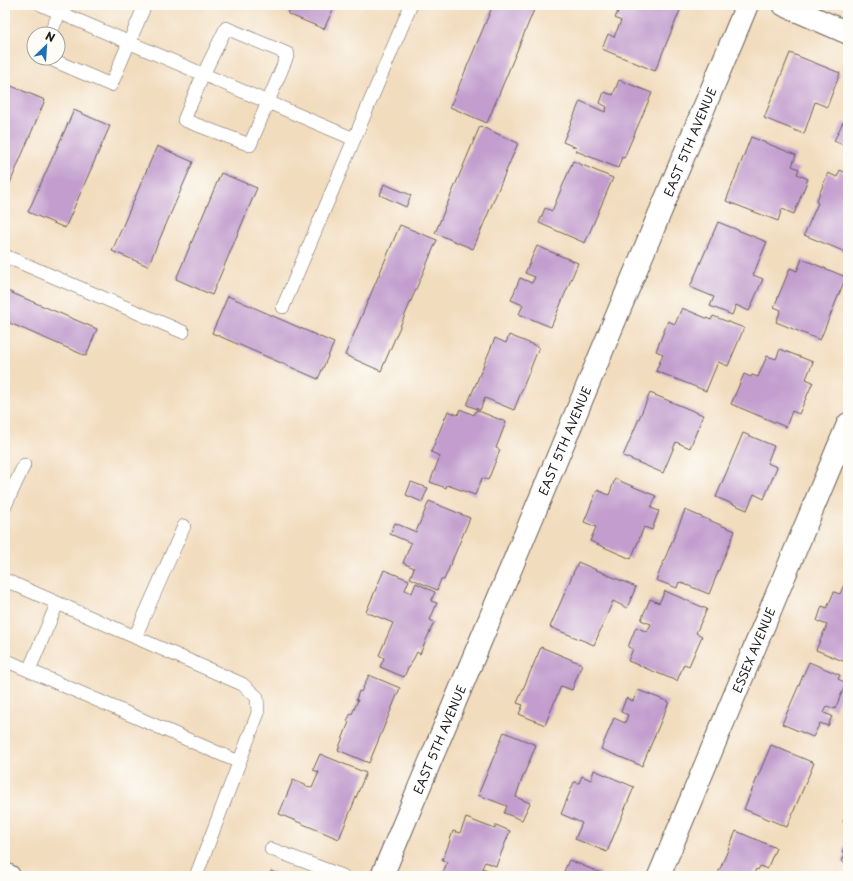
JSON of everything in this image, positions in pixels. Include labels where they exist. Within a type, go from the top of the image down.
[{"type":"street","name":"EAST 5TH AVENUE","points":[[382,876],[747,5]]},
{"type":"street","points":[[784,5],[848,33]]},
{"type":"street","name":"ESSEX AVENUE","points":[[659,876],[848,424]]},
{"type":"street","points":[[5,874],[9,876]]},
{"type":"lane","points":[[42,5],[61,9],[129,43],[354,139]]},
{"type":"lane","points":[[66,66],[111,85],[145,5]]},
{"type":"lane","points":[[283,307],[411,5]]},
{"type":"lane","points":[[54,26],[61,9]]},
{"type":"lane","points":[[226,28],[288,54],[268,102],[250,145],[184,120],[226,28]]},
{"type":"lane","points":[[5,256],[183,332]]},
{"type":"lane","points":[[5,506],[24,466]]},
{"type":"lane","points":[[134,637],[184,526]]},
{"type":"lane","points":[[5,580],[242,684],[257,697],[258,713],[196,876]]},
{"type":"lane","points":[[29,670],[57,604]]},
{"type":"lane","points":[[7,665],[29,670],[239,762]]},
{"type":"lane","points":[[271,849],[343,876]]},
{"type":"building","points":[[291,5],[335,5],[324,29],[288,14]]},
{"type":"building","points":[[493,5],[536,5],[487,123],[450,107]]},
{"type":"building","points":[[621,5],[674,5],[681,8],[655,71],[602,49],[608,34],[614,37],[621,21],[615,18]]},
{"type":"building","points":[[790,53],[840,73],[827,107],[815,102],[804,134],[764,118]]},
{"type":"building","points":[[619,80],[652,93],[624,158],[622,157],[618,168],[576,151],[577,148],[563,142],[580,101],[605,112],[607,107],[600,103],[604,92],[613,95]]},
{"type":"building","points":[[9,85],[45,100],[5,195],[5,94]]},
{"type":"building","points":[[74,110],[110,126],[65,228],[28,212]]},
{"type":"building","points":[[843,122],[848,124],[848,147],[834,141]]},
{"type":"building","points":[[480,126],[518,143],[473,249],[435,233]]},
{"type":"building","points":[[751,137],[796,155],[792,166],[799,169],[797,174],[808,179],[794,214],[782,209],[778,221],[726,201]]},
{"type":"building","points":[[157,146],[193,162],[148,266],[112,251]]},
{"type":"building","points":[[573,161],[613,178],[585,243],[539,223],[545,208],[552,211]]},
{"type":"building","points":[[840,170],[848,174],[848,253],[804,235],[818,203],[816,202],[828,173],[837,177]]},
{"type":"building","points":[[221,173],[257,188],[212,295],[176,279]]},
{"type":"building","points":[[384,184],[411,195],[406,207],[380,195]]},
{"type":"building","points":[[718,222],[767,242],[753,275],[763,279],[749,311],[736,305],[732,315],[710,306],[714,297],[690,287]]},
{"type":"building","points":[[400,225],[437,240],[381,371],[345,355]]},
{"type":"building","points":[[537,246],[578,263],[551,327],[519,314],[523,305],[511,300],[520,278],[532,283],[535,277],[525,273]]},
{"type":"building","points":[[802,259],[846,277],[820,340],[776,322],[781,310],[774,307],[790,268],[797,271]]},
{"type":"building","points":[[5,290],[97,329],[86,356],[5,321],[5,308],[7,305],[5,304]]},
{"type":"building","points":[[228,296],[334,343],[318,379],[212,333]]},
{"type":"building","points":[[682,308],[711,320],[713,316],[744,328],[728,366],[718,362],[706,391],[656,371],[663,354],[656,351],[668,321],[675,324]]},
{"type":"building","points":[[509,335],[539,347],[514,410],[485,398],[480,410],[467,405],[495,338],[506,343]]},
{"type":"building","points":[[780,349],[813,362],[806,379],[813,382],[799,414],[792,411],[786,427],[731,404],[744,374],[751,377],[752,375],[758,377],[767,356],[776,359]]},
{"type":"building","points":[[650,393],[703,415],[690,448],[676,442],[663,473],[623,456]]},
{"type":"building","points":[[460,409],[474,415],[476,410],[506,422],[496,448],[500,450],[488,480],[482,478],[475,495],[447,485],[446,488],[430,482],[440,456],[431,452],[448,411],[458,415]]},
{"type":"building","points":[[743,433],[774,446],[767,463],[777,467],[764,499],[754,494],[747,510],[716,497]]},
{"type":"building","points":[[615,479],[656,496],[651,508],[659,511],[652,530],[644,527],[631,559],[590,541],[596,527],[584,522],[597,490],[609,495]]},
{"type":"building","points":[[411,482],[428,488],[422,502],[406,495]]},
{"type":"building","points":[[429,501],[470,518],[444,580],[441,579],[437,590],[410,578],[414,568],[403,563],[411,543],[390,534],[395,523],[416,532]]},
{"type":"building","points":[[685,510],[735,531],[709,594],[679,582],[677,588],[656,580]]},
{"type":"building","points":[[578,562],[636,587],[627,608],[613,601],[594,645],[550,627]]},
{"type":"building","points":[[384,570],[409,580],[405,590],[412,593],[416,583],[435,592],[431,601],[437,603],[430,620],[434,622],[420,654],[417,652],[404,677],[380,667],[384,658],[379,655],[393,623],[366,612]]},
{"type":"building","points":[[848,575],[848,663],[816,650],[827,625],[817,621],[822,606],[827,608],[834,592],[840,594]]},
{"type":"building","points":[[665,591],[707,609],[696,633],[702,636],[689,666],[684,664],[677,681],[628,661],[633,649],[628,647],[636,627],[647,632],[651,624],[641,620],[650,599],[659,603]]},
{"type":"building","points":[[541,647],[582,664],[572,690],[561,686],[545,725],[519,714],[523,705],[517,703]]},
{"type":"building","points":[[809,662],[840,675],[838,679],[846,683],[835,709],[827,706],[824,713],[832,716],[828,726],[820,723],[813,737],[782,724]]},
{"type":"building","points":[[369,675],[400,688],[369,763],[338,750],[349,722],[347,721],[358,700],[356,700],[359,691],[361,692]]},
{"type":"building","points":[[638,690],[669,702],[642,766],[601,749],[614,718],[625,723],[628,715],[621,712],[626,698],[633,701]]},
{"type":"building","points":[[504,732],[536,745],[516,797],[530,803],[522,820],[504,813],[507,806],[478,795]]},
{"type":"building","points":[[771,745],[814,763],[787,827],[744,809]]},
{"type":"building","points":[[320,754],[366,773],[339,839],[279,814],[293,780],[312,788],[319,772],[313,770]]},
{"type":"building","points":[[594,770],[634,787],[607,852],[575,839],[582,823],[561,814],[574,782],[579,783],[582,776],[591,780]]},
{"type":"building","points":[[848,811],[848,824],[843,822]]},
{"type":"building","points":[[466,818],[495,829],[496,825],[510,831],[496,866],[485,862],[482,868],[493,872],[492,876],[442,876],[447,862],[442,860],[453,831],[460,833]]},
{"type":"building","points":[[736,831],[776,848],[767,869],[760,866],[758,870],[756,869],[753,876],[717,876]]},
{"type":"building","points":[[848,838],[848,864],[842,862],[845,853],[842,852]]},
{"type":"building","points":[[569,860],[601,873],[600,876],[562,876]]},
{"type":"building","points":[[271,871],[284,876],[269,876]]}]
